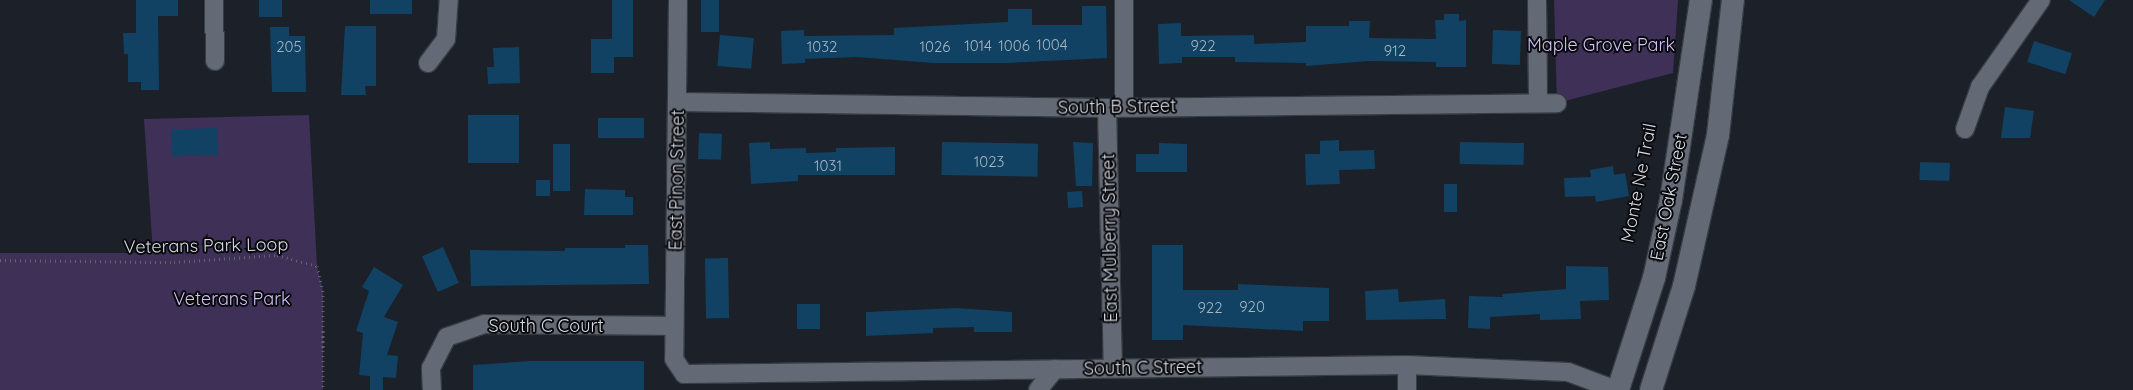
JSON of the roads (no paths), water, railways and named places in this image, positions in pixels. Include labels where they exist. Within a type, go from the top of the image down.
[{"type":"street","points":[[214,0],[215,61]]},
{"type":"street","points":[[428,63],[446,39],[449,0]]},
{"type":"street","name":"East Pinon Street","points":[[674,359],[678,0]]},
{"type":"street","name":"East Mulberry Street","points":[[1113,368],[1116,107],[1124,0]]},
{"type":"street","points":[[1537,0],[1538,103]]},
{"type":"street","name":"East Oak Street","points":[[1617,390],[1654,278],[1671,200],[1701,0]]},
{"type":"street","name":"East Oak Street","points":[[1651,390],[1684,286],[1718,135],[1733,0]]},
{"type":"street","points":[[1966,129],[1980,87],[2041,0]]},
{"type":"street","name":"South B Street","points":[[678,102],[1116,107],[1556,103]]},
{"type":"street","name":"South C Court","points":[[432,390],[431,368],[447,337],[484,324],[674,326]]},
{"type":"street","name":"South C Street","points":[[674,359],[684,374],[751,383],[1055,369],[1407,365],[1568,372],[1617,390]]},
{"type":"street","points":[[1407,365],[1407,390]]},
{"type":"street","points":[[1038,390],[1055,369]]},
{"type":"park label","name":"Maple Grove Park","points":[[1601,45]]},
{"type":"park label","name":"Veterans Park","points":[[232,299]]}]
